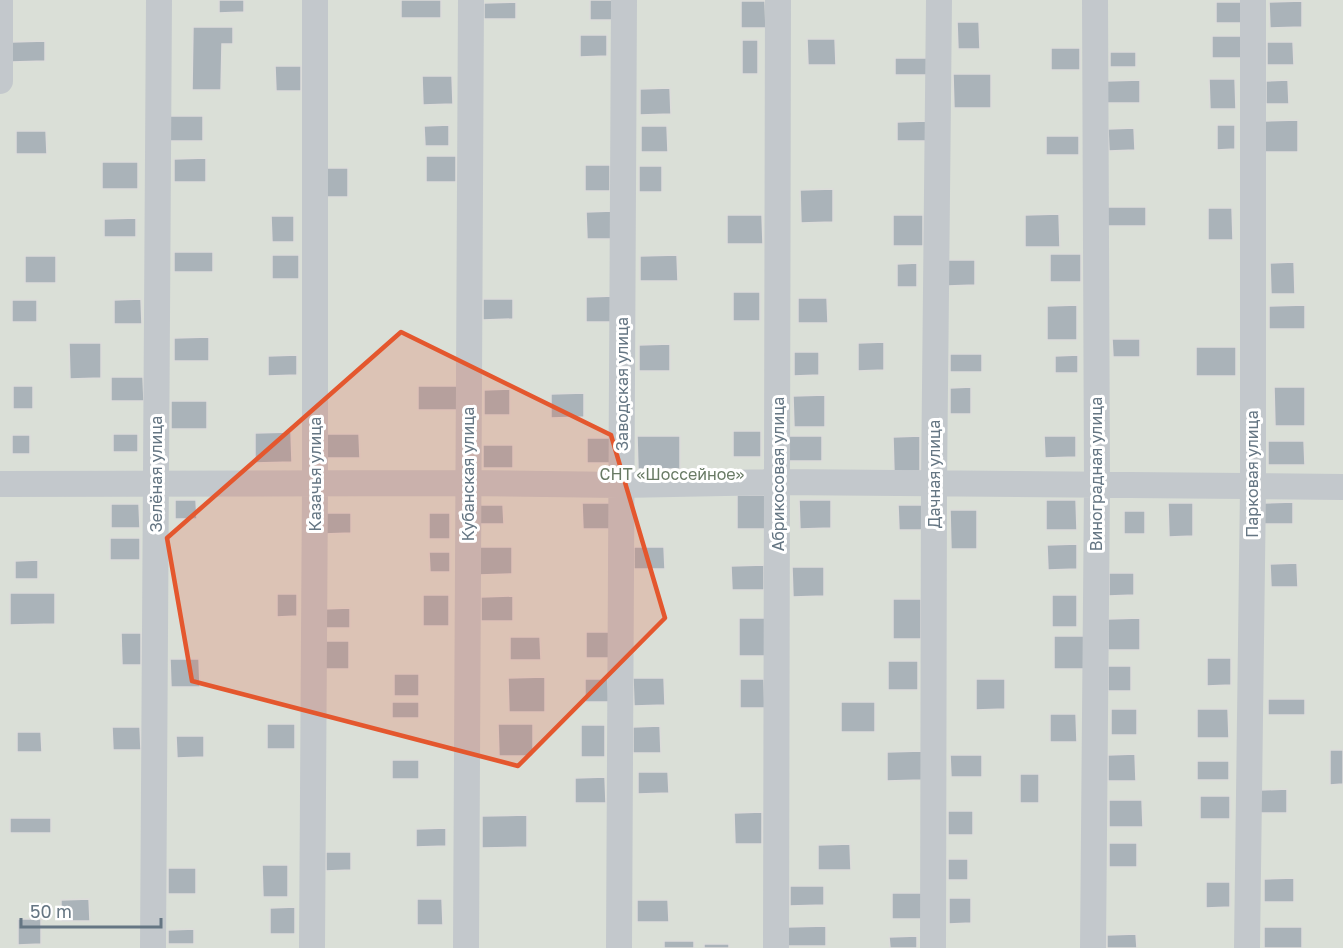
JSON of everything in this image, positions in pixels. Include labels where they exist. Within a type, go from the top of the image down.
[{"type":"street","points":[[0,0],[0,81]]},
{"type":"street","name":"Зелёная улица","points":[[153,948],[159,0]]},
{"type":"street","name":"Казачья улица","points":[[312,948],[315,0]]},
{"type":"street","name":"Кубанская улица","points":[[466,948],[471,0]]},
{"type":"street","name":"Заводская улица","points":[[620,948],[624,0]]},
{"type":"street","name":"Абрикосовая улица","points":[[776,948],[778,0]]},
{"type":"street","name":"Дачная улица","points":[[933,948],[934,484],[939,0]]},
{"type":"street","name":"Виноградная улица","points":[[1093,948],[1097,486],[1095,0]]},
{"type":"street","name":"Парковая улица","points":[[1247,948],[1252,488],[1253,0]]},
{"type":"street","points":[[0,484],[621,485],[778,482],[1252,488],[1343,487]]},
{"type":"highlighted area","points":[[401,332],[611,435],[665,618],[518,766],[192,681],[167,538]]},
{"type":"green space","name":"СНТ «Шоссейное»","points":[[0,0],[1343,0],[1343,948],[0,948]]},
{"type":"building","points":[[219,0],[244,0],[244,12],[219,13]]},
{"type":"building","points":[[401,0],[441,0],[441,18],[401,18]]},
{"type":"building","points":[[590,0],[614,0],[614,20],[590,20]]},
{"type":"building","points":[[741,1],[765,1],[766,28],[741,28]]},
{"type":"building","points":[[1302,1],[1302,27],[1270,28],[1269,2]]},
{"type":"building","points":[[516,2],[516,19],[484,19],[484,3]]},
{"type":"building","points":[[1216,2],[1243,2],[1243,23],[1216,23]]},
{"type":"building","points":[[957,22],[979,22],[980,49],[958,49]]},
{"type":"building","points":[[193,27],[233,27],[233,44],[222,44],[221,90],[192,90]]},
{"type":"building","points":[[580,35],[607,35],[607,56],[580,57]]},
{"type":"building","points":[[1212,36],[1241,36],[1241,58],[1212,58]]},
{"type":"building","points":[[807,39],[835,39],[836,65],[808,65]]},
{"type":"building","points":[[742,40],[758,40],[758,74],[742,74]]},
{"type":"building","points":[[45,41],[45,61],[12,62],[12,42]]},
{"type":"building","points":[[1267,42],[1293,42],[1294,65],[1267,65]]},
{"type":"building","points":[[1051,48],[1080,48],[1080,70],[1051,70]]},
{"type":"building","points":[[1110,52],[1136,52],[1136,67],[1110,67]]},
{"type":"building","points":[[895,58],[927,58],[927,75],[895,75]]},
{"type":"building","points":[[275,66],[301,66],[301,91],[276,91]]},
{"type":"building","points":[[953,74],[991,74],[991,108],[954,108]]},
{"type":"building","points":[[422,76],[452,76],[453,104],[423,105]]},
{"type":"building","points":[[1209,79],[1235,79],[1236,109],[1210,109]]},
{"type":"building","points":[[1140,80],[1140,103],[1107,103],[1107,81]]},
{"type":"building","points":[[1288,80],[1289,104],[1266,104],[1266,81]]},
{"type":"building","points":[[670,88],[671,114],[640,115],[640,89]]},
{"type":"building","points":[[166,116],[203,116],[203,141],[166,141]]},
{"type":"building","points":[[1298,120],[1298,152],[1265,152],[1265,121]]},
{"type":"building","points":[[926,121],[926,141],[897,141],[897,122]]},
{"type":"building","points":[[449,125],[449,146],[425,146],[424,126]]},
{"type":"building","points":[[1217,125],[1235,125],[1235,149],[1217,150]]},
{"type":"building","points":[[641,126],[667,126],[668,152],[641,152]]},
{"type":"building","points":[[1134,128],[1135,150],[1109,151],[1108,129]]},
{"type":"building","points":[[16,131],[46,131],[47,154],[16,154]]},
{"type":"building","points":[[1046,136],[1079,136],[1079,155],[1046,155]]},
{"type":"building","points":[[426,156],[456,156],[456,182],[426,182]]},
{"type":"building","points":[[206,158],[206,182],[174,182],[174,159]]},
{"type":"building","points":[[102,162],[138,162],[138,189],[102,189]]},
{"type":"building","points":[[585,165],[610,165],[610,191],[585,191]]},
{"type":"building","points":[[639,166],[662,166],[662,192],[639,192]]},
{"type":"building","points":[[325,168],[348,168],[348,197],[326,197]]},
{"type":"building","points":[[833,189],[833,222],[801,223],[800,190]]},
{"type":"building","points":[[1106,207],[1146,207],[1146,226],[1106,226]]},
{"type":"building","points":[[1208,208],[1232,208],[1233,240],[1208,240]]},
{"type":"building","points":[[612,211],[613,239],[587,239],[586,212]]},
{"type":"building","points":[[1059,214],[1060,247],[1025,247],[1025,215]]},
{"type":"building","points":[[727,215],[762,215],[763,244],[727,244]]},
{"type":"building","points":[[893,215],[923,215],[923,246],[893,246]]},
{"type":"building","points":[[271,216],[294,216],[294,242],[272,242]]},
{"type":"building","points":[[136,218],[136,237],[104,237],[104,219]]},
{"type":"building","points":[[174,252],[213,252],[213,272],[174,272]]},
{"type":"building","points":[[1050,254],[1081,254],[1081,282],[1050,282]]},
{"type":"building","points":[[272,255],[299,255],[299,279],[272,279]]},
{"type":"building","points":[[677,255],[678,281],[640,281],[640,256]]},
{"type":"building","points":[[25,256],[56,256],[56,283],[25,283]]},
{"type":"building","points":[[948,260],[975,260],[975,285],[948,286]]},
{"type":"building","points":[[1294,262],[1295,294],[1271,294],[1270,263]]},
{"type":"building","points":[[917,263],[917,287],[897,287],[897,264]]},
{"type":"building","points":[[733,292],[760,292],[760,321],[733,321]]},
{"type":"building","points":[[614,296],[614,322],[586,322],[586,297]]},
{"type":"building","points":[[798,298],[827,298],[828,323],[798,323]]},
{"type":"building","points":[[141,299],[142,324],[114,324],[114,300]]},
{"type":"building","points":[[483,299],[513,299],[513,319],[483,320]]},
{"type":"building","points":[[12,300],[37,300],[37,322],[12,322]]},
{"type":"building","points":[[1077,305],[1077,340],[1047,340],[1047,306]]},
{"type":"building","points":[[1305,305],[1305,329],[1269,329],[1269,306]]},
{"type":"building","points":[[209,337],[209,361],[174,361],[174,338]]},
{"type":"building","points":[[1112,339],[1140,339],[1140,357],[1113,357]]},
{"type":"building","points":[[884,342],[884,370],[858,371],[858,343]]},
{"type":"building","points":[[69,343],[101,343],[101,378],[70,379]]},
{"type":"building","points":[[670,344],[670,371],[639,371],[639,345]]},
{"type":"building","points":[[1196,347],[1236,347],[1236,376],[1196,376]]},
{"type":"building","points":[[794,352],[819,352],[819,375],[794,376]]},
{"type":"building","points":[[950,354],[982,354],[982,372],[950,372]]},
{"type":"building","points":[[297,355],[297,375],[268,376],[268,356]]},
{"type":"building","points":[[1078,355],[1078,373],[1055,373],[1055,356]]},
{"type":"building","points":[[111,377],[143,377],[144,401],[111,401]]},
{"type":"building","points":[[13,386],[33,386],[33,409],[13,409]]},
{"type":"building","points":[[418,386],[459,386],[459,410],[418,410]]},
{"type":"building","points":[[971,387],[971,414],[950,414],[950,388]]},
{"type":"building","points":[[1274,387],[1305,387],[1305,426],[1275,426]]},
{"type":"building","points":[[510,389],[510,415],[484,415],[484,390]]},
{"type":"building","points":[[584,393],[584,417],[551,418],[551,394]]},
{"type":"building","points":[[825,395],[825,427],[794,427],[793,396]]},
{"type":"building","points":[[171,401],[207,401],[207,429],[171,429]]},
{"type":"building","points":[[733,431],[761,431],[761,457],[733,457]]},
{"type":"building","points":[[291,432],[292,462],[255,463],[255,433]]},
{"type":"building","points":[[113,434],[138,434],[138,452],[113,452]]},
{"type":"building","points":[[322,434],[359,434],[360,458],[322,458]]},
{"type":"building","points":[[12,435],[30,435],[30,454],[12,454]]},
{"type":"building","points":[[637,436],[680,436],[680,469],[638,469]]},
{"type":"building","points":[[789,436],[822,436],[822,461],[789,461]]},
{"type":"building","points":[[920,436],[920,471],[894,472],[893,437]]},
{"type":"building","points":[[1044,436],[1076,436],[1076,457],[1045,458]]},
{"type":"building","points":[[587,438],[615,438],[615,463],[587,463]]},
{"type":"building","points":[[1268,441],[1304,441],[1305,465],[1268,465]]},
{"type":"building","points":[[483,445],[513,445],[513,468],[483,468]]},
{"type":"building","points":[[737,495],[766,495],[767,529],[737,529]]},
{"type":"building","points":[[175,500],[196,500],[197,519],[175,519]]},
{"type":"building","points":[[799,500],[831,500],[831,528],[800,529]]},
{"type":"building","points":[[1046,500],[1076,500],[1077,530],[1046,530]]},
{"type":"building","points":[[1293,502],[1293,524],[1264,524],[1264,503]]},
{"type":"building","points":[[582,503],[610,503],[610,529],[583,529]]},
{"type":"building","points":[[1168,503],[1193,503],[1193,536],[1169,537]]},
{"type":"building","points":[[111,504],[139,504],[140,528],[111,528]]},
{"type":"building","points":[[480,505],[503,505],[504,524],[480,524]]},
{"type":"building","points":[[898,505],[925,505],[925,530],[899,530]]},
{"type":"building","points":[[950,510],[977,510],[977,549],[951,549]]},
{"type":"building","points":[[1124,511],[1145,511],[1145,534],[1124,534]]},
{"type":"building","points":[[323,513],[351,513],[351,533],[324,534]]},
{"type":"building","points":[[429,513],[450,513],[450,539],[429,539]]},
{"type":"building","points":[[110,538],[140,538],[140,560],[110,560]]},
{"type":"building","points":[[1077,544],[1077,569],[1048,570],[1047,545]]},
{"type":"building","points":[[479,547],[512,547],[512,574],[479,575]]},
{"type":"building","points":[[634,547],[664,547],[665,569],[634,569]]},
{"type":"building","points":[[429,552],[450,552],[450,572],[430,572]]},
{"type":"building","points":[[38,560],[38,579],[15,579],[15,561]]},
{"type":"building","points":[[1297,563],[1298,587],[1271,587],[1270,564]]},
{"type":"building","points":[[764,565],[764,590],[732,590],[731,566]]},
{"type":"building","points":[[792,567],[824,567],[824,596],[793,597]]},
{"type":"building","points":[[1109,573],[1134,573],[1134,595],[1109,596]]},
{"type":"building","points":[[10,593],[55,593],[55,624],[10,625]]},
{"type":"building","points":[[277,594],[297,594],[297,616],[277,617]]},
{"type":"building","points":[[423,595],[449,595],[449,626],[423,626]]},
{"type":"building","points":[[1052,595],[1077,595],[1077,627],[1052,627]]},
{"type":"building","points":[[513,596],[513,621],[481,621],[481,597]]},
{"type":"building","points":[[893,599],[921,599],[921,639],[893,639]]},
{"type":"building","points":[[350,608],[350,628],[323,628],[323,609]]},
{"type":"building","points":[[739,618],[771,618],[771,656],[739,656]]},
{"type":"building","points":[[1140,618],[1140,650],[1108,650],[1108,619]]},
{"type":"building","points":[[586,632],[609,632],[609,658],[586,658]]},
{"type":"building","points":[[121,633],[141,633],[141,665],[122,665]]},
{"type":"building","points":[[1054,636],[1084,636],[1084,669],[1054,669]]},
{"type":"building","points":[[510,637],[540,637],[541,660],[510,660]]},
{"type":"building","points":[[324,641],[349,641],[349,669],[324,669]]},
{"type":"building","points":[[1207,658],[1231,658],[1231,685],[1207,686]]},
{"type":"building","points":[[170,659],[199,659],[200,687],[171,687]]},
{"type":"building","points":[[888,661],[918,661],[918,690],[888,690]]},
{"type":"building","points":[[1108,666],[1131,666],[1131,691],[1108,691]]},
{"type":"building","points":[[394,674],[419,674],[419,696],[394,696]]},
{"type":"building","points":[[545,677],[545,712],[509,712],[508,678]]},
{"type":"building","points":[[633,678],[664,678],[665,705],[634,706]]},
{"type":"building","points":[[585,679],[608,679],[609,702],[585,702]]},
{"type":"building","points":[[740,679],[764,679],[765,708],[740,708]]},
{"type":"building","points":[[976,679],[1005,679],[1005,709],[976,710]]},
{"type":"building","points":[[1268,699],[1305,699],[1305,715],[1268,715]]},
{"type":"building","points":[[392,702],[419,702],[419,718],[392,718]]},
{"type":"building","points":[[841,702],[875,702],[875,732],[841,732]]},
{"type":"building","points":[[1111,709],[1137,709],[1137,735],[1111,735]]},
{"type":"building","points":[[1197,709],[1228,709],[1229,738],[1197,738]]},
{"type":"building","points":[[1050,714],[1076,714],[1077,742],[1050,742]]},
{"type":"building","points":[[267,724],[295,724],[295,749],[267,749]]},
{"type":"building","points":[[498,724],[533,724],[533,756],[499,756]]},
{"type":"building","points":[[581,725],[605,725],[605,757],[581,757]]},
{"type":"building","points":[[660,726],[661,753],[633,753],[633,727]]},
{"type":"building","points":[[112,727],[140,727],[141,750],[113,750]]},
{"type":"building","points":[[17,732],[41,732],[42,752],[17,752]]},
{"type":"building","points":[[176,736],[204,736],[204,757],[177,758]]},
{"type":"building","points":[[1330,750],[1343,750],[1343,784],[1330,785]]},
{"type":"building","points":[[922,751],[922,780],[887,781],[887,752]]},
{"type":"building","points":[[1135,754],[1136,781],[1108,781],[1108,755]]},
{"type":"building","points":[[950,755],[982,755],[982,777],[951,777]]},
{"type":"building","points":[[392,760],[419,760],[419,779],[392,779]]},
{"type":"building","points":[[1197,761],[1229,761],[1229,780],[1197,780]]},
{"type":"building","points":[[638,772],[668,772],[669,793],[638,794]]},
{"type":"building","points":[[1020,774],[1039,774],[1039,803],[1020,803]]},
{"type":"building","points":[[605,777],[606,803],[575,803],[575,778]]},
{"type":"building","points":[[1287,789],[1287,813],[1260,813],[1260,790]]},
{"type":"building","points":[[1200,796],[1230,796],[1230,819],[1200,819]]},
{"type":"building","points":[[1109,800],[1142,800],[1143,827],[1109,827]]},
{"type":"building","points":[[948,811],[973,811],[973,835],[948,835]]},
{"type":"building","points":[[762,812],[762,844],[735,844],[734,813]]},
{"type":"building","points":[[527,815],[527,847],[482,848],[482,816]]},
{"type":"building","points":[[10,818],[51,818],[51,833],[10,833]]},
{"type":"building","points":[[446,828],[446,846],[416,847],[416,829]]},
{"type":"building","points":[[1109,843],[1137,843],[1137,867],[1109,867]]},
{"type":"building","points":[[850,844],[851,870],[818,870],[818,845]]},
{"type":"building","points":[[326,852],[351,852],[351,870],[326,871]]},
{"type":"building","points":[[948,859],[968,859],[968,880],[948,880]]},
{"type":"building","points":[[262,865],[288,865],[288,897],[263,897]]},
{"type":"building","points":[[168,868],[196,868],[196,894],[168,894]]},
{"type":"building","points":[[1294,878],[1294,902],[1264,902],[1264,879]]},
{"type":"building","points":[[1206,882],[1230,882],[1230,907],[1206,908]]},
{"type":"building","points":[[790,886],[824,886],[824,905],[790,906]]},
{"type":"building","points":[[892,893],[923,893],[923,919],[892,919]]},
{"type":"building","points":[[949,898],[971,898],[971,923],[949,924]]},
{"type":"building","points":[[89,899],[90,921],[61,921],[61,900]]},
{"type":"building","points":[[417,899],[442,899],[443,925],[417,925]]},
{"type":"building","points":[[637,900],[668,900],[669,922],[637,922]]},
{"type":"building","points":[[295,907],[295,934],[270,934],[270,908]]},
{"type":"building","points":[[18,919],[41,919],[41,944],[18,945]]},
{"type":"building","points":[[826,926],[826,946],[787,946],[787,927]]},
{"type":"building","points":[[1264,927],[1302,927],[1302,948],[1264,948]]},
{"type":"building","points":[[194,929],[194,944],[168,944],[168,930]]},
{"type":"building","points":[[1136,934],[1137,948],[1107,948],[1107,935]]},
{"type":"building","points":[[917,936],[917,948],[890,948],[889,937]]},
{"type":"building","points":[[664,941],[694,941],[694,948],[664,948]]},
{"type":"building","points":[[704,944],[729,944],[729,948],[704,948]]}]
